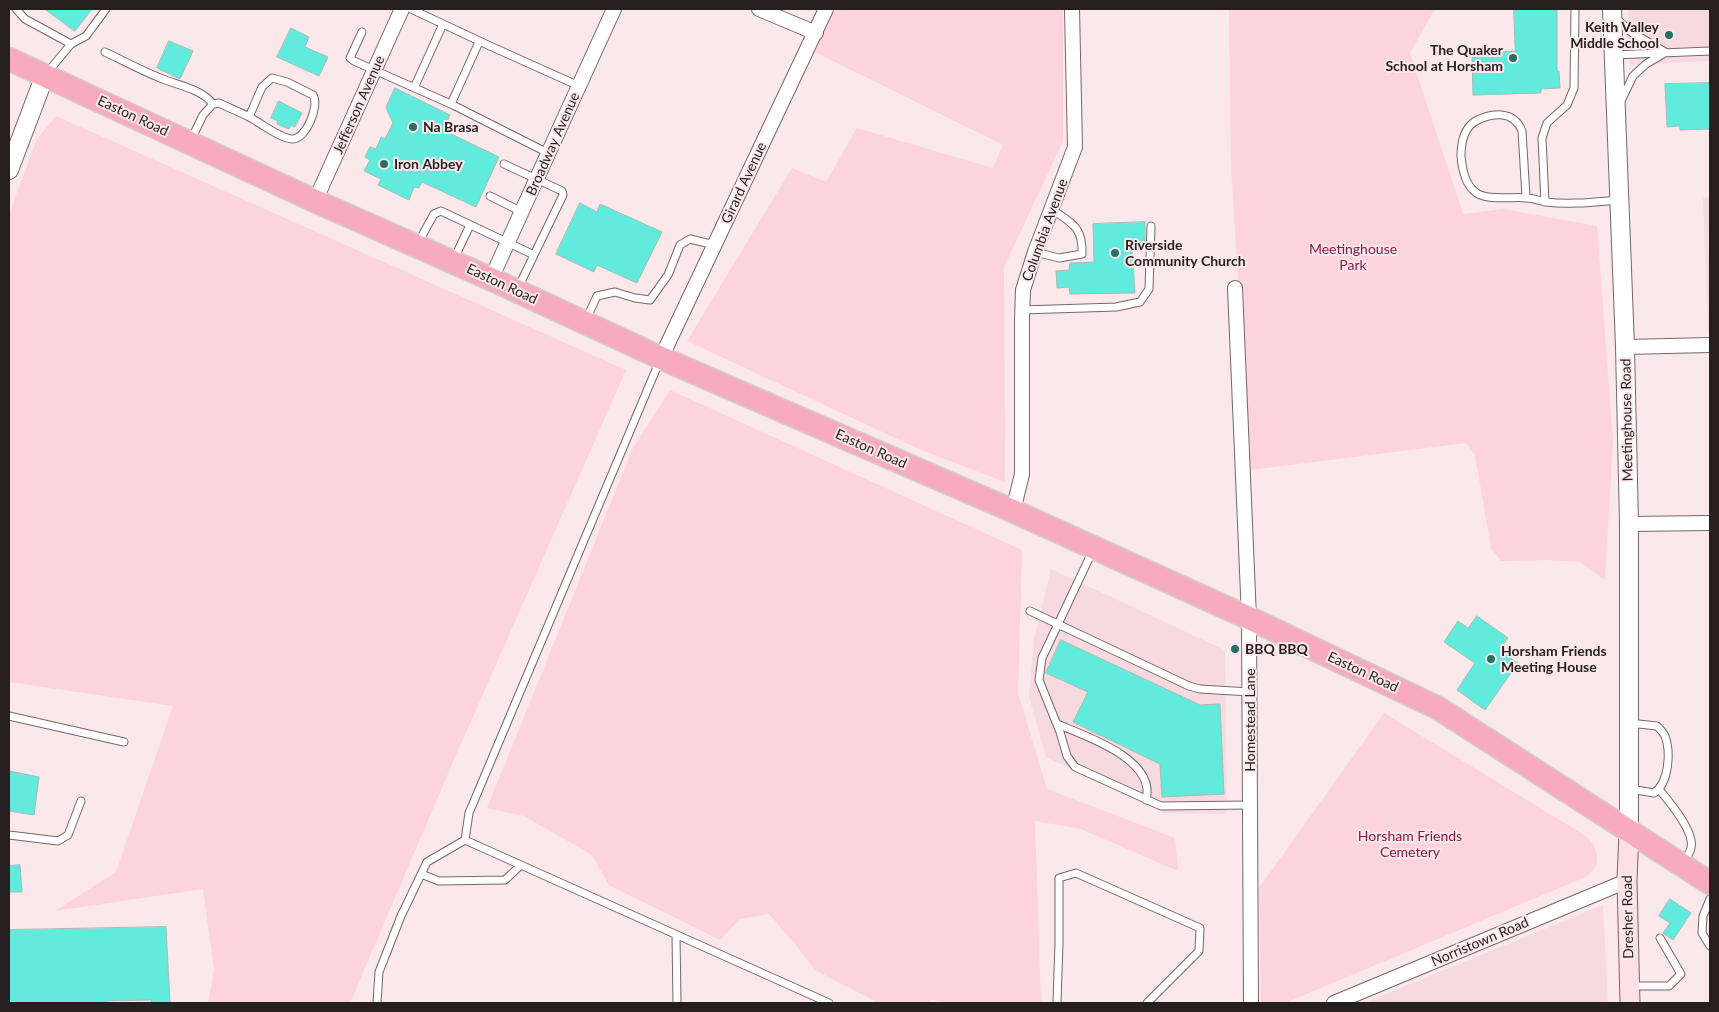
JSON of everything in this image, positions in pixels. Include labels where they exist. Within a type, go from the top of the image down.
[{"type":"highway","name":"Easton Road","points":[[9,59],[315,201],[491,279],[661,358],[1012,511],[1250,618],[1438,708],[1710,883]]},
{"type":"main road","name":"Dresher Road","points":[[1629,831],[1627,881],[1630,995]]},
{"type":"street","name":"Jefferson Avenue","points":[[315,201],[402,9]]},
{"type":"street","name":"Broadway Avenue","points":[[491,279],[614,9]]},
{"type":"street","points":[[759,9],[816,33]]},
{"type":"street","name":"Girard Avenue","points":[[661,358],[826,9]]},
{"type":"street","name":"Columbia Avenue","points":[[1012,511],[1022,474],[1023,290],[1035,252],[1076,147],[1072,9]]},
{"type":"street","name":"Meetinghouse Road","points":[[1612,11],[1625,347],[1629,524],[1629,831]]},
{"type":"street","points":[[9,170],[46,75]]},
{"type":"street","name":"Homestead Lane","points":[[1235,288],[1250,618],[1251,1003]]},
{"type":"street","points":[[1625,347],[1710,345]]},
{"type":"street","points":[[1629,524],[1710,523]]},
{"type":"street","name":"Norristown Road","points":[[1334,1003],[1627,881]]},
{"type":"lane","points":[[16,9],[25,19],[72,44]]},
{"type":"lane","points":[[46,75],[72,44],[86,36],[106,9]]},
{"type":"lane","points":[[411,9],[579,86]]},
{"type":"lane","points":[[1545,202],[1542,138],[1551,118],[1567,105],[1574,88],[1576,79],[1575,9]]},
{"type":"lane","points":[[1612,11],[1631,32],[1665,52]]},
{"type":"lane","points":[[414,88],[443,24]]},
{"type":"lane","points":[[362,32],[350,58],[354,61],[451,104],[548,153]]},
{"type":"lane","points":[[451,104],[480,42]]},
{"type":"lane","points":[[1613,55],[1710,51]]},
{"type":"lane","points":[[105,52],[157,77],[200,94],[210,99],[213,104]]},
{"type":"lane","points":[[1616,108],[1633,76],[1646,64],[1665,52]]},
{"type":"lane","points":[[190,143],[203,115],[213,104],[218,103],[249,117],[284,137],[294,139],[302,135],[316,103],[313,95],[287,82],[272,78],[262,86],[249,117]]},
{"type":"lane","points":[[1526,198],[1522,131],[1519,123],[1512,117],[1496,114],[1481,118],[1468,127],[1462,142],[1461,158],[1465,178],[1475,192],[1488,197],[1526,198],[1545,202],[1575,203],[1619,200]]},
{"type":"lane","points":[[504,164],[562,191],[563,195],[517,291]]},
{"type":"lane","points":[[490,196],[522,212]]},
{"type":"lane","points":[[1035,252],[1060,258],[1082,254],[1082,240],[1074,224],[1051,209]]},
{"type":"lane","points":[[416,245],[434,214],[441,211],[534,255]]},
{"type":"lane","points":[[453,262],[470,225]]},
{"type":"lane","points":[[1022,310],[1116,307],[1140,302],[1149,289],[1152,226]]},
{"type":"lane","points":[[585,322],[597,296],[615,292],[650,300],[668,275],[680,245],[690,238],[715,245]]},
{"type":"lane","points":[[465,840],[468,813],[661,358]]},
{"type":"lane","points":[[1094,548],[1042,658],[1039,680],[1057,724],[1067,756],[1075,767],[1161,806],[1250,805]]},
{"type":"lane","points":[[1030,611],[1189,686],[1200,689],[1250,692]]},
{"type":"lane","points":[[9,716],[124,742]]},
{"type":"lane","points":[[1629,723],[1657,726],[1664,734],[1668,753],[1666,768],[1659,789],[1654,793],[1629,789]]},
{"type":"lane","points":[[1057,724],[1122,754],[1132,762],[1144,779],[1148,792],[1146,800]]},
{"type":"lane","points":[[1659,789],[1688,830],[1692,848],[1682,865]]},
{"type":"lane","points":[[9,835],[58,842],[68,835],[81,801]]},
{"type":"lane","points":[[465,840],[829,1003]]},
{"type":"lane","points":[[377,1003],[379,972],[401,916],[427,862],[465,840]]},
{"type":"lane","points":[[421,874],[439,882],[505,880],[521,866]]},
{"type":"lane","points":[[1057,1003],[1059,878],[1076,873],[1200,928],[1199,951],[1147,1003]]},
{"type":"lane","points":[[1710,899],[1703,916],[1702,933],[1710,946]]},
{"type":"lane","points":[[676,935],[677,1003]]},
{"type":"lane","points":[[1630,995],[1669,986],[1681,974],[1660,938]]},
{"type":"shaded area","name":"Keith Valley Middle School","points":[[1628,9],[1710,9],[1710,61],[1630,65]]},
{"type":"shaded area","points":[[1710,197],[1710,330],[1708,330],[1703,198]]},
{"type":"shaded area","points":[[1051,569],[1225,650],[1227,814],[1164,813],[1046,757],[1029,697],[1034,639]]},
{"type":"shaded area","points":[[1603,905],[1608,1003],[1364,1003]]},
{"type":"green space","points":[[834,9],[1063,9],[1063,141],[1004,267],[1005,482],[921,450],[687,341],[792,168],[826,182],[857,128],[993,168],[1003,145],[815,52]]},
{"type":"green space","name":"Meetinghouse Park","points":[[1229,9],[1436,9],[1410,53],[1463,214],[1503,209],[1597,226],[1613,441],[1605,580],[1580,562],[1547,560],[1501,561],[1491,548],[1475,455],[1466,443],[1250,470],[1231,167]]},
{"type":"green space","points":[[56,116],[626,370],[453,762],[350,1003],[208,1003],[214,970],[203,889],[55,911],[116,872],[173,706],[9,682],[9,214],[37,139]]},
{"type":"green space","points":[[670,390],[1022,550],[1018,693],[1047,789],[1175,838],[1178,871],[1081,829],[1035,821],[1041,1003],[950,1003],[932,1000],[927,1003],[879,1003],[815,970],[769,914],[740,919],[720,940],[609,885],[592,855],[524,816],[487,808],[633,448]]},
{"type":"green space","name":"Horsham Friends Cemetery","points":[[1384,713],[1586,836],[1592,842],[1595,849],[1597,865],[1588,876],[1285,1003],[1261,1003],[1259,888]]},
{"type":"building","points":[[45,9],[92,9],[75,31]]},
{"type":"building","name":"The Quaker School at Horsham","points":[[1514,9],[1557,9],[1557,71],[1559,71],[1560,88],[1541,89],[1541,93],[1473,95],[1472,53],[1515,51]]},
{"type":"building","points":[[291,28],[309,37],[305,47],[328,57],[319,76],[277,57]]},
{"type":"building","points":[[169,41],[193,51],[180,79],[157,68]]},
{"type":"building","points":[[1710,83],[1710,129],[1680,130],[1680,126],[1667,127],[1665,84]]},
{"type":"building","points":[[395,88],[450,115],[443,130],[499,157],[476,207],[422,182],[419,188],[414,187],[409,200],[378,185],[381,179],[364,171],[370,160],[365,157],[370,147],[376,149],[381,137],[385,139],[393,123],[386,108]]},
{"type":"building","points":[[279,101],[302,113],[295,127],[291,125],[289,129],[277,124],[278,121],[271,118]]},
{"type":"building","points":[[580,203],[597,212],[600,204],[662,232],[637,283],[597,265],[594,272],[556,254]]},
{"type":"building","name":"Riverside Community Church","points":[[1145,222],[1145,244],[1132,244],[1135,293],[1070,294],[1069,287],[1057,288],[1056,271],[1069,270],[1070,263],[1094,262],[1093,224]]},
{"type":"building","name":"Horsham Friends Meeting House","points":[[1477,616],[1508,638],[1502,646],[1510,652],[1507,656],[1518,663],[1485,710],[1457,690],[1475,663],[1444,642],[1458,621],[1468,628]]},
{"type":"building","points":[[1061,640],[1200,705],[1220,704],[1224,794],[1162,797],[1160,764],[1073,722],[1088,692],[1046,673]]},
{"type":"building","points":[[9,771],[39,777],[34,815],[9,811]]},
{"type":"building","points":[[20,865],[22,892],[9,892],[9,866]]},
{"type":"building","points":[[1670,899],[1691,913],[1673,940],[1663,933],[1670,923],[1659,916]]},
{"type":"building","points":[[166,927],[170,1003],[152,1003],[151,1000],[106,1001],[107,1003],[9,1003],[9,930]]},
{"type":"place","name":"Keith Valley Middle School","points":[[1669,35]]},
{"type":"place","name":"The Quaker School at Horsham","points":[[1513,58]]},
{"type":"place","name":"Na Brasa","points":[[413,127]]},
{"type":"place","name":"Iron Abbey","points":[[384,164]]},
{"type":"place","name":"Riverside Community Church","points":[[1115,253]]},
{"type":"place","name":"BBQ BBQ","points":[[1235,649]]},
{"type":"place","name":"Horsham Friends Meeting House","points":[[1491,659]]}]
